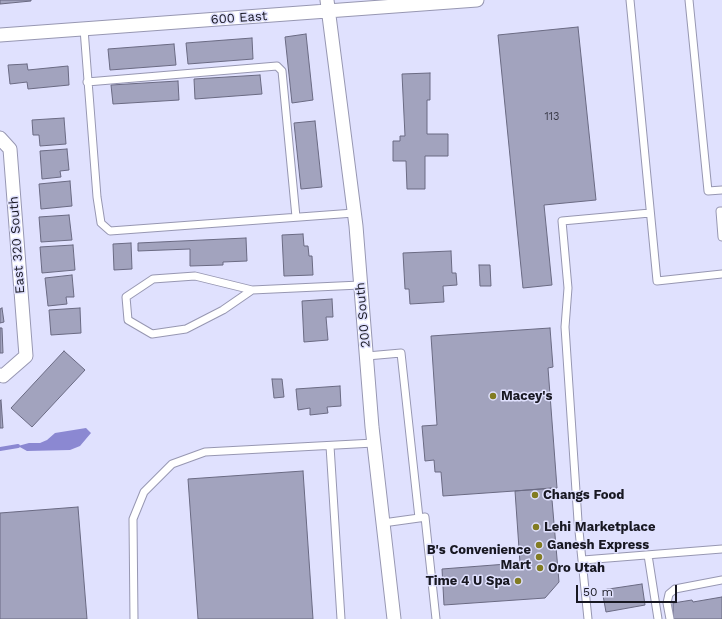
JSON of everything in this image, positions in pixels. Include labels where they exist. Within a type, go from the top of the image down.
[{"type":"street","name":"600 East","points":[[0,35],[84,29],[328,6],[477,0]]},
{"type":"street","name":"200 South","points":[[328,6],[354,213],[374,443],[394,619]]},
{"type":"street","name":"East 320 South","points":[[0,138],[10,149],[26,356],[3,376],[0,376]]},
{"type":"lane","points":[[630,0],[656,281],[722,274]]},
{"type":"lane","points":[[689,0],[708,192],[722,190]]},
{"type":"lane","points":[[84,29],[96,197],[101,223],[110,230],[354,213]]},
{"type":"lane","points":[[87,82],[277,66],[282,71],[296,217]]},
{"type":"lane","points":[[722,211],[720,211],[722,237]]},
{"type":"lane","points":[[588,619],[578,521],[565,327],[568,288],[562,221],[650,213]]},
{"type":"lane","points":[[252,290],[223,310],[186,329],[152,334],[128,320],[126,297],[153,279],[195,276],[252,290],[360,285]]},
{"type":"lane","points":[[367,356],[401,353],[419,518]]},
{"type":"lane","points":[[134,619],[133,519],[144,492],[172,464],[205,452],[374,443]]},
{"type":"lane","points":[[330,446],[340,619]]},
{"type":"lane","points":[[383,523],[425,517],[436,619]]},
{"type":"lane","points":[[583,560],[722,549]]},
{"type":"lane","points":[[648,555],[658,619]]},
{"type":"lane","points":[[670,619],[667,602],[669,594],[675,589],[722,580]]},
{"type":"shaded area","points":[[86,428],[91,433],[80,446],[70,450],[27,451],[18,446],[29,443],[40,443],[47,440],[55,433]]},
{"type":"building","points":[[0,0],[31,0],[31,1],[0,4]]},
{"type":"building","points":[[578,27],[596,200],[544,205],[552,285],[523,288],[498,35]]},
{"type":"building","points":[[306,34],[313,100],[292,103],[285,37]]},
{"type":"building","points":[[252,38],[253,59],[188,64],[186,43]]},
{"type":"building","points":[[174,44],[176,65],[110,70],[108,49]]},
{"type":"building","points":[[27,64],[28,70],[68,66],[69,85],[28,89],[27,82],[10,84],[8,65]]},
{"type":"building","points":[[430,73],[430,100],[427,100],[427,134],[448,134],[448,156],[425,156],[425,189],[407,189],[406,161],[393,161],[393,141],[400,141],[400,136],[405,136],[402,74]]},
{"type":"building","points":[[260,75],[262,94],[195,99],[194,79]]},
{"type":"building","points":[[178,81],[179,100],[113,104],[111,85]]},
{"type":"building","points":[[64,118],[66,144],[40,146],[39,135],[33,135],[32,120]]},
{"type":"building","points":[[315,121],[322,187],[301,189],[294,123]]},
{"type":"building","points":[[67,149],[69,170],[60,171],[61,177],[42,179],[40,151]]},
{"type":"building","points":[[70,181],[72,206],[41,209],[39,184]]},
{"type":"building","points":[[69,215],[72,240],[41,242],[39,217]]},
{"type":"building","points":[[303,234],[304,246],[308,246],[309,256],[312,256],[313,275],[284,276],[282,235]]},
{"type":"building","points":[[246,238],[247,261],[223,262],[223,265],[190,266],[190,249],[138,251],[138,243]]},
{"type":"building","points":[[131,243],[132,269],[114,270],[113,244]]},
{"type":"building","points":[[73,245],[75,270],[42,273],[40,247]]},
{"type":"building","points":[[451,251],[452,273],[456,273],[457,285],[443,286],[444,302],[410,304],[409,289],[405,289],[403,253]]},
{"type":"building","points":[[479,265],[490,265],[491,286],[480,286]]},
{"type":"building","points":[[72,275],[74,297],[66,297],[67,304],[48,306],[45,278]]},
{"type":"building","points":[[332,299],[333,317],[326,317],[328,340],[304,342],[302,301]]},
{"type":"building","points":[[2,308],[4,322],[0,323],[0,309]]},
{"type":"building","points":[[80,308],[81,333],[51,335],[49,310]]},
{"type":"building","points":[[0,328],[2,328],[3,353],[0,353]]},
{"type":"building","name":"Macey's","points":[[550,328],[553,367],[548,368],[557,488],[443,496],[441,472],[435,472],[434,460],[425,461],[422,426],[437,425],[431,336]]},
{"type":"building","points":[[64,351],[85,370],[32,427],[11,408]]},
{"type":"building","points":[[272,379],[282,379],[284,397],[274,398]]},
{"type":"building","points":[[340,386],[341,406],[327,407],[328,413],[310,415],[310,408],[298,410],[296,389]]},
{"type":"building","points":[[1,400],[3,428],[0,428]]},
{"type":"building","points":[[303,471],[313,619],[198,619],[188,479]]},
{"type":"building","name":"Lehi Marketplace","points":[[551,488],[559,582],[545,598],[444,605],[442,569],[520,563],[515,491]]},
{"type":"building","points":[[78,507],[87,619],[0,619],[0,513]]},
{"type":"building","points":[[642,584],[645,605],[606,612],[602,590]]},
{"type":"building","points":[[722,597],[722,619],[673,619],[673,603],[692,600],[693,602]]},
{"type":"waterway","points":[[0,449],[18,446]]},
{"type":"place","name":"Macey's","points":[[493,396]]},
{"type":"place","name":"Changs Food","points":[[535,495]]},
{"type":"place","name":"Lehi Marketplace","points":[[536,527]]},
{"type":"place","name":"Ganesh Express","points":[[539,545]]},
{"type":"place","name":"B's Convenience Mart","points":[[539,557]]},
{"type":"place","name":"Oro Utah","points":[[540,568]]},
{"type":"place","name":"Time 4 U Spa","points":[[518,581]]}]
